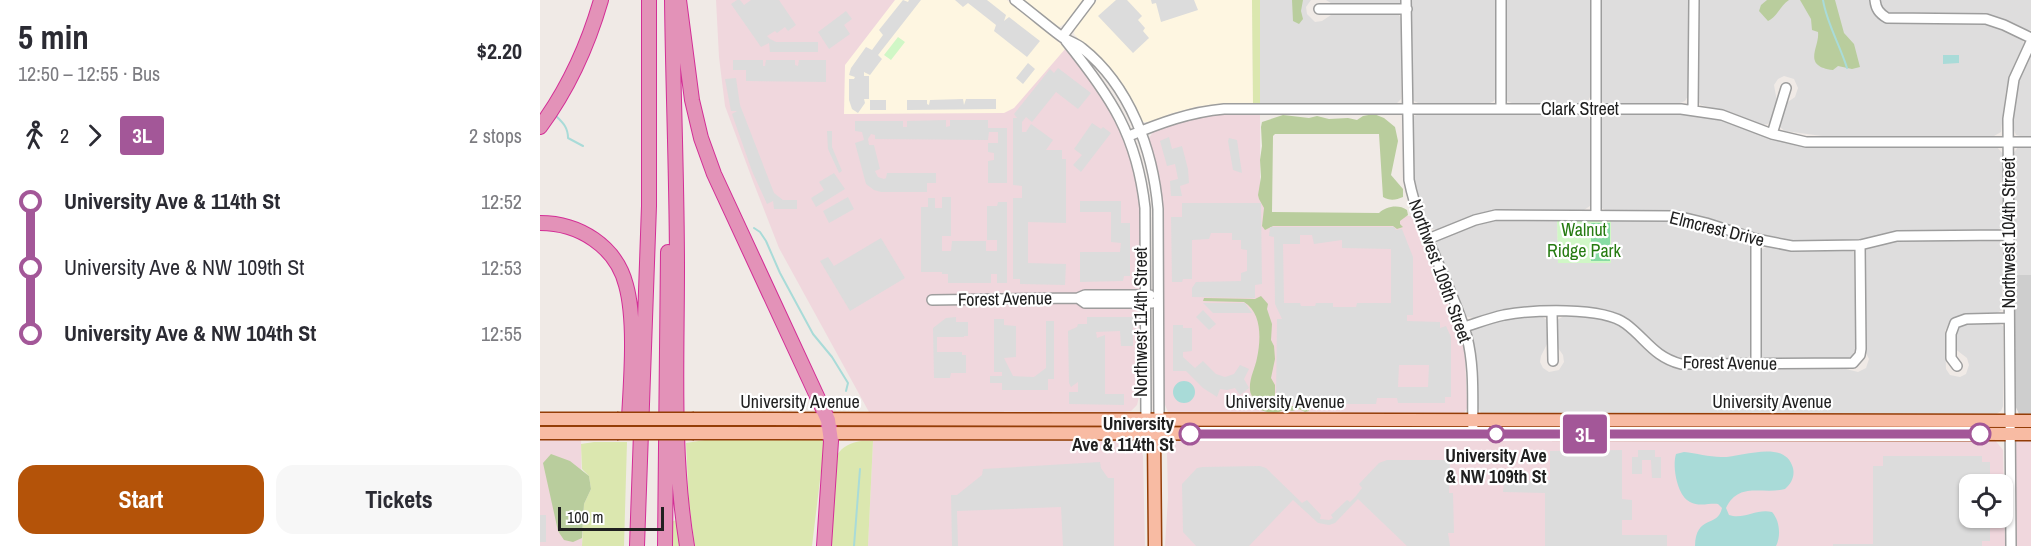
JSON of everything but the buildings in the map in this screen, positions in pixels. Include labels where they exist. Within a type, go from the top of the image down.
[{"type":"highway","points":[[540,127],[552,111],[576,68],[601,0]]},
{"type":"highway","points":[[637,546],[649,206],[649,0]]},
{"type":"highway","points":[[672,0],[678,418],[682,508],[687,546]]},
{"type":"highway","points":[[679,0],[692,100],[701,138],[714,174],[829,427],[824,546]]},
{"type":"highway","points":[[665,546],[668,111],[672,46]]},
{"type":"highway","points":[[540,223],[561,224],[584,233],[598,242],[620,268],[631,309],[629,418],[639,455]]},
{"type":"highway","points":[[818,546],[827,488]]},
{"type":"main road","name":"University Avenue","points":[[540,419],[694,420],[829,427],[1154,434],[1473,434],[2010,428],[2031,421]]},
{"type":"main road","name":"University Avenue","points":[[540,433],[694,433],[829,427],[1153,420],[1473,420],[2010,428],[2031,434]]},
{"type":"main road","name":"Northwest 114th Street","points":[[1153,420],[1154,434]]},
{"type":"main road","points":[[1154,434],[1155,546]]},
{"type":"street","name":"Northwest 114th Street","points":[[1015,0],[1062,37],[1081,47],[1106,72],[1130,108],[1150,159],[1156,191],[1159,299],[1153,420]]},
{"type":"street","points":[[1062,37],[1090,0]]},
{"type":"street","points":[[1501,0],[1501,109]]},
{"type":"street","points":[[1596,0],[1596,215]]},
{"type":"street","points":[[1693,110],[1694,0]]},
{"type":"street","points":[[1875,0],[1880,14],[1887,18],[1986,19],[2004,25],[2031,40]]},
{"type":"street","points":[[1319,9],[1406,5]]},
{"type":"street","name":"Northwest 109th Street","points":[[1406,5],[1409,180],[1412,197],[1464,327],[1473,375],[1473,434]]},
{"type":"street","name":"Northwest 114th Street","points":[[1062,37],[1094,75],[1108,96],[1129,136],[1137,161],[1145,208],[1145,299],[1153,420]]},
{"type":"street","name":"Northwest 104th Street","points":[[2011,546],[2008,142],[2011,93],[2019,66],[2031,40]]},
{"type":"street","points":[[1772,134],[1786,88]]},
{"type":"street","name":"Clark Street","points":[[1129,136],[1172,118],[1200,111],[1224,109],[1595,109],[1693,110],[1722,115],[1772,134],[1806,142],[2031,142]]},
{"type":"street","name":"Elmcrest Drive","points":[[1428,239],[1489,216],[1596,215],[1677,216],[1756,239],[1792,246],[1860,245],[1898,236],[2009,235]]},
{"type":"street","points":[[1756,239],[1756,364]]},
{"type":"street","name":"Forest Avenue","points":[[1464,327],[1502,315],[1525,312],[1593,312],[1610,315],[1626,324],[1660,356],[1681,364],[1853,363],[1861,349],[1860,245]]},
{"type":"street","name":"Forest Avenue","points":[[932,300],[1078,298],[1085,295],[1159,299]]},
{"type":"street","points":[[1552,312],[1553,361]]},
{"type":"street","points":[[1957,366],[1951,358],[1951,334],[1955,323],[1966,319],[2009,318]]},
{"type":"shaded area","points":[[716,0],[1007,0],[1077,59],[1103,93],[1129,149],[1140,195],[1141,285],[1137,405],[1131,411],[1123,412],[869,412],[779,248],[725,106],[719,57]]},
{"type":"shaded area","points":[[737,0],[744,5],[751,0],[779,0],[796,25],[788,31],[785,27],[767,36],[776,42],[818,42],[818,52],[770,52],[769,43],[761,47],[731,4]]},
{"type":"shaded area","points":[[895,0],[1007,0],[1066,48],[1014,108],[1004,113],[844,114],[845,65]]},
{"type":"shaded area","points":[[903,0],[908,2],[909,0],[921,0],[878,55],[882,59],[870,75],[864,72],[864,76],[869,76],[869,99],[864,99],[865,103],[858,113],[852,109],[849,100],[849,79],[855,77],[849,75],[851,68],[866,47],[872,50],[883,35],[879,30]]},
{"type":"shaded area","points":[[955,0],[987,0],[1006,15],[1004,21],[1009,17],[1040,41],[1027,57],[994,31],[996,25],[968,3],[963,7]]},
{"type":"shaded area","points":[[1023,0],[1084,0],[1066,23],[1059,27]]},
{"type":"shaded area","points":[[1097,0],[1252,0],[1253,104],[1199,106],[1151,122],[1143,122],[1074,34],[1075,27]]},
{"type":"shaded area","points":[[1116,0],[1127,0],[1142,16],[1138,20],[1145,28],[1143,31],[1149,38],[1133,53],[1098,16]]},
{"type":"shaded area","points":[[1151,0],[1194,0],[1198,10],[1161,22],[1156,3],[1152,4]]},
{"type":"shaded area","points":[[1260,0],[1311,0],[1306,7],[1307,14],[1315,22],[1322,21],[1334,13],[1399,15],[1402,21],[1401,99],[1396,104],[1260,104]]},
{"type":"shaded area","points":[[1326,0],[1402,0],[1398,5],[1334,5]]},
{"type":"shaded area","points":[[1410,0],[1496,0],[1496,97],[1494,101],[1490,103],[1418,103],[1412,100]]},
{"type":"shaded area","points":[[1505,0],[1591,0],[1591,95],[1588,101],[1582,103],[1512,103],[1507,101],[1505,96]]},
{"type":"shaded area","points":[[1599,0],[1688,0],[1688,96],[1685,101],[1680,103],[1607,104],[1601,101]]},
{"type":"shaded area","points":[[1696,0],[1870,0],[1874,13],[1884,21],[1981,22],[1995,25],[2020,37],[2024,43],[2006,90],[2001,132],[1994,136],[1822,136],[1785,131],[1779,124],[1785,104],[1795,97],[1798,88],[1794,79],[1784,76],[1774,85],[1777,102],[1772,120],[1768,124],[1763,125],[1733,113],[1701,105],[1696,99]]},
{"type":"shaded area","points":[[1878,0],[2031,0],[2031,30],[2026,31],[1983,14],[1890,14],[1880,8]]},
{"type":"shaded area","points":[[846,11],[852,19],[844,25],[850,34],[829,49],[818,32]]},
{"type":"shaded area","points":[[2031,53],[2031,136],[2020,136],[2016,135],[2013,128],[2014,102],[2021,75]]},
{"type":"shaded area","points":[[733,60],[763,60],[763,66],[765,66],[766,60],[795,60],[795,65],[798,66],[799,60],[826,60],[826,82],[746,81],[746,70],[733,70]]},
{"type":"shaded area","points":[[1028,63],[1035,69],[1023,84],[1016,78]]},
{"type":"shaded area","points":[[1058,68],[1091,93],[1078,109],[1056,92],[1032,122],[1026,117],[1022,122],[1022,132],[1026,132],[1031,124],[1053,140],[1046,150],[1062,150],[1062,159],[1066,159],[1066,223],[1028,222],[1028,263],[1066,264],[1065,285],[1020,284],[1020,279],[1013,279],[1013,198],[1022,198],[1022,186],[1013,185],[1013,118],[1017,118],[1014,114],[1050,69],[1054,73]]},
{"type":"shaded area","points":[[736,78],[740,105],[774,193],[783,200],[797,200],[797,209],[774,209],[773,201],[767,204],[752,171],[732,114],[737,111],[731,111],[725,79]]},
{"type":"shaded area","points":[[963,99],[964,105],[966,99],[996,99],[996,109],[907,110],[907,100],[927,100],[929,105],[930,100]]},
{"type":"shaded area","points":[[870,100],[886,100],[886,110],[870,110]]},
{"type":"shaded area","points":[[1224,114],[1260,114],[1260,197],[1270,215],[1413,216],[1462,340],[1467,403],[1463,415],[1174,415],[1168,412],[1163,400],[1162,217],[1156,167],[1149,138],[1153,132],[1174,123],[1191,118]]},
{"type":"shaded area","points":[[1419,114],[1586,115],[1591,121],[1590,206],[1584,210],[1488,211],[1437,230],[1432,229],[1427,225],[1421,211],[1413,179],[1412,117]]},
{"type":"shaded area","points":[[1606,114],[1705,116],[1797,144],[1997,147],[2003,154],[2003,225],[1998,230],[1900,231],[1853,241],[1790,241],[1768,238],[1679,212],[1605,210],[1599,206],[1600,118]]},
{"type":"shaded area","points":[[946,120],[946,127],[950,126],[950,120],[988,120],[988,128],[1007,128],[1007,183],[988,183],[988,161],[994,160],[994,153],[988,152],[988,143],[998,143],[998,132],[989,132],[988,140],[875,139],[875,135],[871,134],[868,139],[869,145],[874,145],[880,169],[875,171],[878,177],[884,179],[887,173],[936,173],[936,183],[927,183],[927,192],[881,192],[866,184],[855,143],[864,140],[862,132],[855,131],[855,121],[903,121],[903,127],[907,127],[907,121]]},
{"type":"shaded area","points":[[1092,123],[1111,133],[1081,172],[1073,165],[1082,155],[1074,149]]},
{"type":"shaded area","points":[[827,131],[832,131],[832,147],[842,171],[839,173],[828,149]]},
{"type":"shaded area","points":[[1169,137],[1172,149],[1182,146],[1188,169],[1189,183],[1180,186],[1182,196],[1171,196],[1170,181],[1178,179],[1175,164],[1167,166],[1160,141]]},
{"type":"shaded area","points":[[1229,138],[1237,140],[1242,173],[1233,170]]},
{"type":"shaded area","points":[[2031,146],[2031,275],[2013,275],[2013,154],[2018,147]]},
{"type":"shaded area","points":[[834,173],[845,189],[816,207],[811,198],[824,190],[819,182]]},
{"type":"shaded area","points":[[848,197],[854,209],[829,223],[823,211]]},
{"type":"shaded area","points":[[942,197],[951,197],[951,236],[942,236],[942,251],[951,251],[952,241],[986,241],[986,251],[997,251],[997,240],[987,240],[987,206],[997,206],[998,202],[1007,202],[1007,283],[997,283],[997,274],[991,274],[991,283],[948,283],[948,274],[921,272],[921,207],[928,207],[928,198],[935,198],[935,208],[942,208]]},
{"type":"shaded area","points":[[1080,201],[1121,201],[1121,223],[1130,223],[1130,276],[1124,276],[1123,281],[1080,282],[1080,252],[1120,252],[1121,243],[1111,242],[1111,212],[1080,212]]},
{"type":"shaded area","points":[[1182,203],[1261,203],[1262,284],[1255,285],[1255,298],[1192,297],[1192,288],[1196,282],[1241,281],[1241,273],[1247,271],[1247,250],[1241,249],[1241,240],[1232,240],[1232,233],[1211,233],[1209,239],[1192,240],[1192,279],[1172,282],[1171,217],[1182,217]]},
{"type":"shaded area","points":[[1557,218],[1558,263],[1611,263],[1611,218],[1660,218],[1685,221],[1746,240],[1751,246],[1751,354],[1749,357],[1744,359],[1678,358],[1664,354],[1620,315],[1600,308],[1526,308],[1494,312],[1473,318],[1465,316],[1436,246],[1437,240],[1488,220]]},
{"type":"shaded area","points":[[1270,227],[1394,227],[1396,230],[1402,229],[1413,257],[1413,315],[1407,315],[1407,321],[1440,322],[1440,328],[1446,326],[1451,337],[1451,397],[1445,397],[1445,403],[1398,403],[1397,398],[1377,398],[1376,404],[1339,404],[1339,399],[1312,399],[1311,404],[1284,404],[1284,398],[1276,398],[1277,319],[1282,319],[1275,304],[1274,237],[1269,236]],"holes":[[[1300,235],[1312,235],[1314,244],[1342,240],[1342,248],[1391,249],[1391,303],[1357,303],[1356,307],[1333,307],[1333,303],[1316,303],[1315,306],[1284,303],[1283,244],[1300,244]],[[1399,365],[1429,365],[1428,387],[1398,387]]]},
{"type":"shaded area","points":[[881,238],[905,278],[850,311],[820,261],[828,257],[834,266]]},
{"type":"shaded area","points":[[1998,239],[2003,245],[2002,310],[1995,314],[1960,315],[1950,321],[1945,331],[1946,369],[1950,375],[1960,377],[1966,374],[1969,365],[1967,358],[1954,348],[1953,334],[1959,324],[1995,322],[2003,326],[2003,406],[2001,411],[1993,416],[1482,415],[1477,406],[1477,372],[1472,329],[1494,320],[1523,316],[1541,316],[1547,320],[1548,342],[1540,362],[1549,372],[1559,370],[1564,362],[1563,355],[1556,345],[1557,320],[1564,316],[1593,316],[1605,317],[1626,329],[1651,355],[1675,366],[1842,368],[1858,372],[1866,368],[1869,359],[1864,349],[1865,249],[1896,240]]},
{"type":"shaded area","points":[[1768,246],[1785,249],[1847,249],[1854,252],[1856,348],[1852,356],[1847,359],[1767,359],[1762,357],[1760,354],[1759,251]]},
{"type":"shaded area","points":[[2013,275],[2031,275],[2031,416],[2019,414],[2015,405]]},
{"type":"shaded area","points":[[1203,303],[1245,303],[1252,313],[1213,313]]},
{"type":"shaded area","points":[[1203,310],[1216,324],[1209,330],[1196,317]]},
{"type":"shaded area","points":[[956,317],[956,322],[968,322],[968,336],[937,337],[937,352],[962,352],[962,355],[966,355],[966,373],[951,373],[950,378],[934,378],[933,328],[946,318]]},
{"type":"shaded area","points":[[1087,317],[1133,317],[1133,346],[1121,346],[1120,331],[1096,332],[1097,338],[1105,335],[1105,394],[1124,394],[1124,405],[1069,404],[1069,392],[1078,392],[1078,382],[1071,387],[1069,383],[1068,331],[1077,327],[1078,324],[1087,324]]},
{"type":"shaded area","points":[[994,319],[1004,319],[1004,325],[1016,326],[1016,357],[1004,358],[1013,376],[1034,377],[1046,368],[1046,321],[1054,321],[1054,379],[1048,379],[1048,390],[1002,390],[1002,383],[990,383],[990,376],[1002,376],[1002,372],[994,372]]},
{"type":"shaded area","points":[[1173,325],[1192,328],[1192,351],[1183,352],[1183,357],[1195,368],[1203,361],[1216,374],[1225,377],[1234,374],[1240,365],[1249,369],[1244,379],[1249,388],[1240,395],[1235,388],[1220,389],[1217,397],[1203,388],[1186,371],[1173,371]]},
{"type":"shaded area","points":[[540,433],[581,433],[582,546],[540,546]]},
{"type":"shaded area","points":[[2010,434],[2031,434],[2031,546],[2011,546],[2013,474],[2010,474]]},
{"type":"shaded area","points":[[1176,439],[1994,439],[2003,450],[2004,474],[1959,474],[1959,528],[2005,528],[2005,546],[1165,546],[1168,498],[1167,452],[1171,443]]},
{"type":"shaded area","points":[[873,441],[1128,441],[1134,443],[1140,447],[1143,456],[1145,546],[868,546]]},
{"type":"shaded area","points":[[1622,450],[1622,499],[1632,500],[1632,520],[1622,520],[1622,535],[1667,535],[1667,546],[1545,546],[1545,493],[1503,492],[1505,471],[1525,471],[1526,481],[1550,480],[1550,451]]},
{"type":"shaded area","points":[[1638,450],[1655,450],[1655,457],[1661,457],[1661,478],[1652,478],[1651,460],[1642,460],[1642,474],[1632,474],[1632,457],[1638,457]]},
{"type":"shaded area","points":[[1883,456],[1982,456],[1982,462],[1990,462],[1990,474],[1959,474],[1959,528],[1990,528],[1990,541],[1982,541],[1982,546],[1833,546],[1833,544],[1873,544],[1873,466],[1883,466]]},
{"type":"shaded area","points":[[1387,460],[1450,460],[1449,493],[1453,493],[1454,533],[1448,533],[1450,546],[1407,546],[1358,499],[1335,523],[1329,525],[1318,523],[1293,500],[1249,546],[1196,546],[1183,532],[1182,484],[1197,468],[1260,466],[1266,468],[1302,503],[1307,500],[1321,515],[1320,519],[1329,520],[1333,518],[1331,515],[1347,500],[1350,502],[1356,496],[1362,488],[1359,484],[1379,463]]},
{"type":"shaded area","points":[[1100,462],[1108,478],[1114,478],[1114,546],[1063,546],[1061,507],[957,511],[958,546],[952,546],[951,495],[957,495],[982,475],[983,469]]},
{"type":"shaded area","points":[[540,515],[546,515],[546,542],[540,542]]},
{"type":"green space","points":[[1252,0],[1260,0],[1260,104],[1253,104]]},
{"type":"green space","points":[[1292,0],[1303,0],[1301,11],[1303,19],[1299,24],[1293,21]]},
{"type":"green space","points":[[1767,0],[1789,0],[1768,21],[1759,11],[1761,5]]},
{"type":"green space","points":[[1800,0],[1835,0],[1844,33],[1854,44],[1860,67],[1852,69],[1838,66],[1833,70],[1817,64],[1814,55],[1818,32],[1812,30],[1811,19]]},
{"type":"green space","points":[[898,37],[905,42],[891,60],[884,55]]},
{"type":"green space","points":[[1374,114],[1384,118],[1395,127],[1398,141],[1391,175],[1403,189],[1403,197],[1393,200],[1383,197],[1379,134],[1275,134],[1273,136],[1272,212],[1379,213],[1396,206],[1407,210],[1408,215],[1400,221],[1403,227],[1397,229],[1393,226],[1273,226],[1265,230],[1262,226],[1264,208],[1258,195],[1261,177],[1262,122],[1283,115],[1357,120]]},
{"type":"green space","name":"Walnut Ridge Park","points":[[1557,218],[1611,218],[1611,263],[1558,263]]},
{"type":"green space","points":[[1591,223],[1610,223],[1610,261],[1591,261]]},
{"type":"green space","points":[[1261,296],[1268,304],[1267,309],[1272,324],[1271,340],[1275,359],[1271,378],[1275,385],[1273,404],[1276,407],[1309,405],[1309,411],[1284,409],[1273,413],[1261,410],[1250,390],[1259,343],[1259,327],[1254,313],[1244,302],[1203,301],[1204,298],[1255,299]]},
{"type":"green space","points":[[717,438],[823,438],[812,546],[695,546],[689,504],[686,443]]},
{"type":"green space","points":[[861,441],[873,441],[868,546],[828,546],[837,455],[847,445]]},
{"type":"green space","points":[[627,442],[624,546],[582,546],[584,504],[591,489],[589,476],[582,469],[581,444]]},
{"type":"green space","points":[[551,454],[570,461],[589,476],[591,489],[584,504],[582,538],[573,542],[564,540],[558,531],[543,463]]},
{"type":"green space","points":[[677,520],[681,546],[672,546],[673,521]]},
{"type":"water","points":[[1943,55],[1959,55],[1959,63],[1943,64]]},
{"type":"water","points":[[1184,381],[1192,384],[1195,392],[1192,400],[1184,403],[1176,400],[1173,392],[1176,384]]},
{"type":"water","points":[[1684,452],[1729,457],[1772,452],[1788,459],[1793,468],[1793,474],[1791,483],[1785,489],[1737,494],[1726,508],[1729,515],[1735,516],[1761,511],[1772,512],[1779,529],[1776,546],[1695,546],[1699,529],[1716,518],[1722,508],[1718,504],[1700,505],[1690,502],[1682,494],[1675,473],[1675,459],[1676,454]]},
{"type":"waterway","points":[[1823,0],[1827,18],[1847,68]]},
{"type":"waterway","points":[[555,115],[566,128],[568,138],[583,146]]},
{"type":"waterway","points":[[754,228],[766,241],[780,273],[813,334],[832,357],[848,383],[846,391]]},
{"type":"waterway","points":[[854,546],[860,469]]},
{"type":"bus line","name":"3L","points":[[1190,434],[1980,434]]},
{"type":"place","name":"University Ave & 114th St","points":[[1190,434]]},
{"type":"place","name":"University Ave & NW 109th St","points":[[1496,434]]}]
